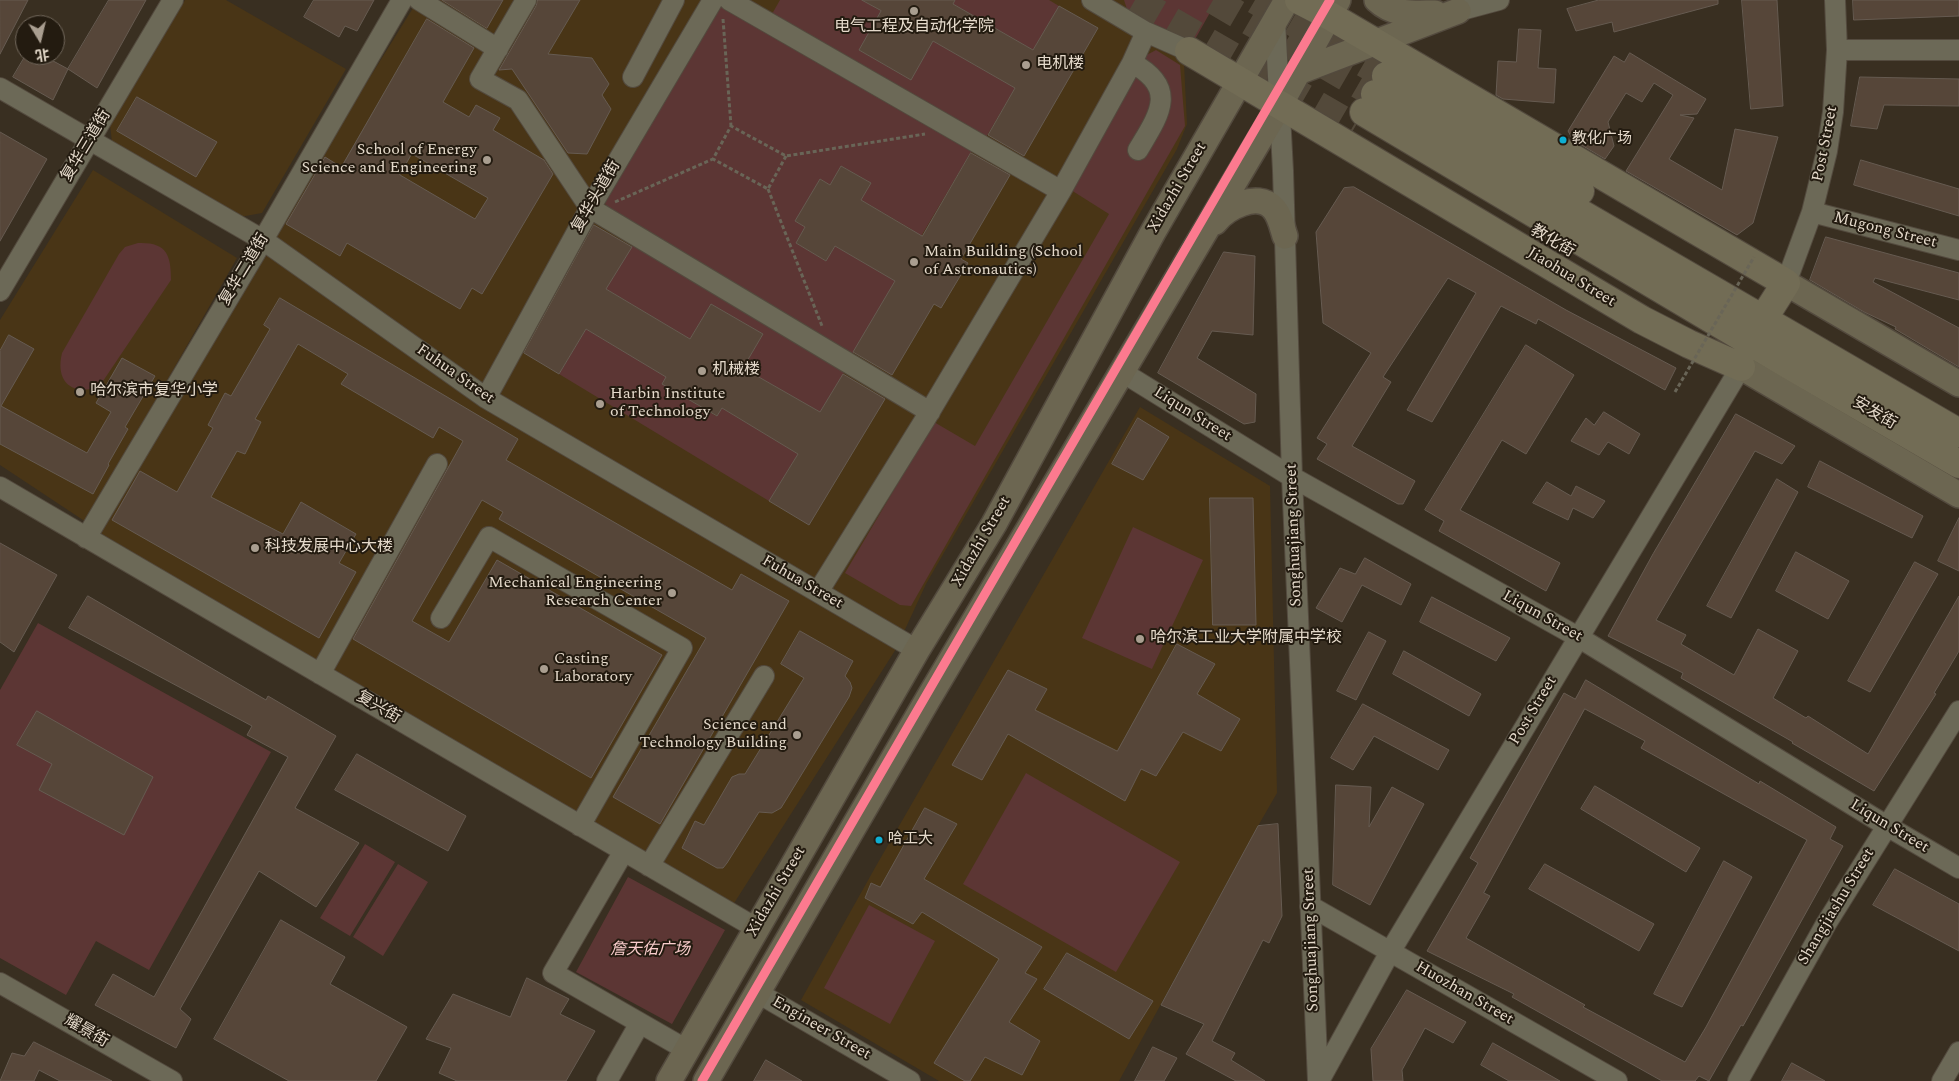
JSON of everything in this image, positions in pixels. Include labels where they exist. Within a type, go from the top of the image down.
[{"type":"highway","name":"Jiaohua Street","points":[[1299,0],[1334,8],[1374,42],[1774,303]]},
{"type":"highway","name":"Jiaohua Street","points":[[1189,51],[1642,320],[1689,344],[1789,365]]},
{"type":"highway","name":"Jiaohua Street","points":[[1748,356],[1370,102],[1774,303]]},
{"type":"highway","name":"安发街","points":[[1774,303],[1797,339],[1959,433]]},
{"type":"highway","name":"安发街","points":[[1789,365],[1959,464]]},
{"type":"main road","points":[[1377,0],[1386,8],[1404,13],[1458,11]]},
{"type":"main road","name":"Xidazhi Street","points":[[706,1081],[928,698],[1280,105],[1334,8]]},
{"type":"main road","name":"Xidazhi Street","points":[[669,1081],[917,650],[994,524],[1153,232],[1281,10]]},
{"type":"main road","points":[[1298,72],[1458,11]]},
{"type":"main road","points":[[1194,248],[1220,216],[1235,205],[1247,202],[1267,203],[1273,208],[1280,220],[1285,236]]},
{"type":"main road","name":"Jiaohua Street","points":[[1774,303],[1959,384]]},
{"type":"main road","name":"Jiaohua Street","points":[[1748,356],[1959,495]]},
{"type":"street","name":"复华三道街","points":[[0,291],[173,0]]},
{"type":"street","name":"复华二道街","points":[[86,538],[263,240],[402,0]]},
{"type":"street","points":[[419,0],[498,49]]},
{"type":"street","points":[[526,0],[480,79],[518,100],[590,208],[930,412]]},
{"type":"street","points":[[633,77],[674,0]]},
{"type":"street","points":[[1092,0],[1146,32],[1189,51]]},
{"type":"street","points":[[1458,11],[1499,0]]},
{"type":"street","name":"Post Street","points":[[1774,303],[1812,212],[1827,151],[1832,122],[1837,50],[1835,0]]},
{"type":"street","points":[[721,5],[956,129],[1061,191]]},
{"type":"street","name":"复华头道街","points":[[486,398],[590,208],[680,55],[721,5]]},
{"type":"street","name":"Songhuajiang Street","points":[[1281,10],[1280,105],[1292,477],[1318,1081]]},
{"type":"street","points":[[818,592],[930,412],[1061,191],[1132,63],[1146,32]]},
{"type":"street","points":[[652,42],[680,55]]},
{"type":"street","points":[[1837,50],[1959,50]]},
{"type":"street","points":[[1132,63],[1146,70],[1153,77],[1160,94],[1158,116],[1138,150]]},
{"type":"street","name":"Fuhua Street","points":[[0,88],[263,240],[486,398],[917,650]]},
{"type":"street","name":"Mugong Street","points":[[1812,212],[1959,250]]},
{"type":"street","name":"Post Street","points":[[1318,1081],[1390,952],[1748,356]]},
{"type":"street","name":"Liqun Street","points":[[1122,372],[1292,477],[1578,637],[1959,868]]},
{"type":"street","points":[[320,674],[437,464]]},
{"type":"street","name":"复兴街","points":[[0,487],[756,928]]},
{"type":"street","points":[[441,618],[490,537],[682,648],[580,826]]},
{"type":"street","points":[[649,866],[764,676]]},
{"type":"street","name":"Shangjiashu Street","points":[[1738,1081],[1826,924],[1959,711]]},
{"type":"street","points":[[624,852],[554,973],[686,1050]]},
{"type":"street","name":"Huozhan Street","points":[[1310,906],[1617,1081]]},
{"type":"street","name":"耀景街","points":[[2,988],[172,1081]]},
{"type":"street","name":"Engineer Street","points":[[758,993],[910,1081]]},
{"type":"street","points":[[608,1081],[640,1024]]},
{"type":"street","points":[[1942,1081],[1959,1052]]},
{"type":"path","points":[[590,208],[606,205],[713,159],[731,126],[721,5]]},
{"type":"path","points":[[731,126],[786,156],[956,129]]},
{"type":"path","points":[[768,189],[786,156]]},
{"type":"path","points":[[713,159],[768,189],[832,352]]},
{"type":"path","points":[[1674,392],[1754,257]]},
{"type":"shaded area","points":[[185,0],[226,0],[346,69],[262,213],[240,217],[112,142],[110,125]]},
{"type":"shaded area","name":"Harbin Institute of Technology","points":[[418,0],[1217,0],[1190,47],[1184,63],[1187,124],[1177,149],[926,584],[896,649],[731,908],[95,530],[245,278]]},
{"type":"shaded area","name":"哈尔滨市复华小学","points":[[93,170],[237,258],[86,522],[0,465],[0,320]]},
{"type":"shaded area","name":"哈尔滨工业大学附属中学校","points":[[1140,407],[1270,486],[1277,793],[1119,1081],[939,1081],[801,1000]]},
{"type":"green space","points":[[780,0],[862,0],[881,11],[859,50],[911,80],[933,41],[1015,88],[985,139],[772,14]]},
{"type":"green space","points":[[955,0],[1049,0],[1059,6],[1033,50],[953,4]]},
{"type":"green space","points":[[1124,0],[1217,0],[1193,43],[1187,45],[1127,9]]},
{"type":"green space","points":[[722,5],[976,144],[917,243],[911,229],[861,200],[871,183],[841,166],[830,185],[820,179],[796,221],[805,227],[796,243],[826,261],[835,246],[885,275],[900,273],[850,358],[611,213],[602,198]]},
{"type":"green space","points":[[1156,50],[1180,65],[1185,126],[911,606],[900,605],[845,573],[934,422],[975,446],[1109,214],[1071,190],[1143,57]]},
{"type":"green space","points":[[635,241],[848,366],[820,412],[743,368],[763,334],[711,304],[690,339],[606,289]]},
{"type":"green space","points":[[138,243],[155,245],[165,252],[170,264],[171,280],[99,387],[81,390],[74,388],[68,384],[61,372],[62,353],[119,254],[125,247]]},
{"type":"green space","points":[[586,329],[667,377],[663,384],[716,416],[722,408],[798,454],[769,501],[559,374]]},
{"type":"green space","points":[[1133,527],[1203,560],[1152,669],[1082,638]]},
{"type":"green space","points":[[38,623],[271,752],[149,970],[96,941],[66,995],[0,958],[0,690]]},
{"type":"green space","points":[[1026,773],[1180,862],[1116,972],[963,884]]},
{"type":"green space","points":[[365,844],[395,862],[350,936],[320,918]]},
{"type":"green space","points":[[398,864],[428,882],[383,956],[353,937]]},
{"type":"green space","name":"詹天佑广场","points":[[628,877],[725,930],[672,1024],[576,972]]},
{"type":"green space","points":[[869,905],[935,941],[890,1024],[824,988]]},
{"type":"building","points":[[0,0],[28,0],[20,15],[15,15],[15,25],[0,54]]},
{"type":"building","points":[[109,0],[146,0],[97,88],[68,69]]},
{"type":"building","points":[[314,0],[374,0],[357,31],[345,26],[339,37],[304,17]]},
{"type":"building","points":[[442,0],[503,0],[487,28]]},
{"type":"building","points":[[538,0],[580,0],[548,54],[592,58],[609,84],[602,95],[611,109],[587,154],[568,153],[512,69],[499,70]]},
{"type":"building","name":"电机楼","points":[[862,0],[955,0],[953,4],[1033,50],[1059,6],[1098,28],[1024,156],[988,135],[1015,88],[933,41],[911,80],[859,50],[881,11]]},
{"type":"building","points":[[1599,0],[1718,0],[1718,4],[1614,32],[1612,22],[1576,31],[1567,9]]},
{"type":"building","points":[[1742,0],[1777,0],[1783,106],[1751,109]]},
{"type":"building","points":[[1853,0],[1959,0],[1959,16],[1854,20]]},
{"type":"building","name":"School of Energy Science and Engineering","points":[[427,19],[474,48],[443,102],[469,117],[476,105],[500,118],[493,130],[544,160],[553,174],[482,294],[472,288],[460,309],[347,243],[340,256],[286,224],[325,157],[341,167]],"holes":[[[412,154],[488,198],[475,219],[400,175]]]},
{"type":"building","points":[[1519,29],[1541,30],[1538,68],[1556,69],[1554,103],[1503,99],[1496,95],[1498,61],[1516,62]]},
{"type":"building","points":[[1630,53],[1706,99],[1697,114],[1680,115],[1694,118],[1669,159],[1722,190],[1735,129],[1778,137],[1753,223],[1737,235],[1626,171],[1673,95],[1654,83],[1642,102],[1626,93],[1608,122],[1614,146],[1605,159],[1573,140],[1568,131],[1614,56],[1624,62]]},
{"type":"building","points":[[20,65],[61,65],[68,69],[53,100],[13,77]]},
{"type":"building","points":[[1860,77],[1959,79],[1959,106],[1884,105],[1877,129],[1851,126]]},
{"type":"building","points":[[137,97],[217,142],[196,177],[117,131]]},
{"type":"building","points":[[0,132],[47,159],[0,241]]},
{"type":"building","name":"Main Building (School of Astronautics)","points":[[971,153],[1010,175],[961,259],[968,263],[941,308],[934,304],[892,375],[853,352],[895,281],[835,246],[826,261],[796,243],[805,227],[795,221],[820,179],[830,185],[841,166],[871,183],[861,200],[922,236]]},
{"type":"building","points":[[1861,160],[1959,189],[1959,216],[1854,185]]},
{"type":"building","points":[[1354,187],[1566,310],[1676,368],[1665,390],[1538,319],[1536,324],[1501,306],[1432,422],[1407,410],[1476,293],[1448,278],[1383,377],[1391,382],[1352,446],[1415,481],[1403,504],[1398,504],[1317,459],[1327,444],[1317,438],[1371,353],[1323,323],[1316,232],[1344,188]]},
{"type":"building","name":"机械楼","points":[[594,225],[632,247],[606,289],[690,339],[711,304],[763,334],[743,368],[820,412],[843,374],[885,399],[809,525],[769,501],[798,454],[722,408],[717,416],[662,384],[666,377],[586,329],[559,374],[524,353]]},
{"type":"building","points":[[1826,237],[1959,273],[1959,300],[1875,278],[1873,282],[1959,328],[1959,367],[1895,329],[1896,327],[1864,312],[1810,280]]},
{"type":"building","points":[[1224,252],[1255,256],[1253,335],[1212,331],[1197,358],[1256,394],[1255,422],[1244,424],[1158,373]]},
{"type":"building","points":[[280,298],[518,439],[506,460],[732,590],[741,574],[789,601],[660,824],[613,797],[706,638],[499,519],[503,512],[482,500],[412,621],[449,642],[497,560],[662,655],[591,778],[353,639],[463,441],[439,427],[433,438],[341,384],[348,374],[298,344],[255,419],[261,422],[245,454],[237,451],[211,497],[283,534],[301,502],[356,534],[339,563],[356,572],[319,638],[112,520],[140,471],[177,492],[213,428],[208,425],[225,393],[231,396],[270,329],[264,325]]},
{"type":"building","points":[[9,335],[34,349],[1,406],[87,453],[111,412],[96,403],[122,358],[155,376],[125,427],[128,429],[93,494],[0,444],[0,351]]},
{"type":"building","points":[[1526,345],[1574,375],[1526,454],[1502,440],[1460,510],[1560,563],[1546,591],[1439,531],[1444,521],[1425,510]]},
{"type":"building","points":[[1604,412],[1640,434],[1629,454],[1608,442],[1599,455],[1571,441],[1586,418],[1594,425]]},
{"type":"building","points":[[1736,414],[1795,446],[1782,464],[1755,451],[1656,620],[1686,635],[1681,644],[1734,675],[1758,629],[1798,651],[1773,698],[1806,718],[1808,716],[1868,754],[1959,596],[1959,651],[1934,693],[1936,694],[1874,791],[1681,678],[1683,673],[1608,636],[1653,554]]},
{"type":"building","points":[[1138,418],[1169,437],[1143,480],[1112,464]]},
{"type":"building","points":[[1820,461],[1923,516],[1912,538],[1808,487]]},
{"type":"building","points":[[1777,479],[1798,492],[1731,618],[1707,606]]},
{"type":"building","points":[[1547,482],[1571,496],[1576,486],[1605,501],[1593,518],[1573,508],[1568,520],[1533,503]]},
{"type":"building","points":[[1210,498],[1253,498],[1256,625],[1213,625]]},
{"type":"building","points":[[1959,518],[1959,571],[1938,561]]},
{"type":"building","points":[[0,543],[57,575],[14,652],[0,642]]},
{"type":"building","points":[[1796,552],[1849,581],[1828,619],[1776,591]]},
{"type":"building","points":[[1365,558],[1411,584],[1401,605],[1362,585],[1342,622],[1316,608],[1340,568],[1355,574]]},
{"type":"building","points":[[1915,562],[1938,574],[1870,692],[1848,681]]},
{"type":"building","points":[[88,596],[266,700],[268,696],[336,736],[295,808],[359,843],[316,907],[259,871],[180,1009],[191,1019],[176,1048],[95,1005],[113,974],[154,997],[288,757],[247,735],[252,726],[69,628]]},
{"type":"building","points":[[1432,597],[1510,638],[1496,661],[1420,622]]},
{"type":"building","name":"Science and Technology Building","points":[[800,631],[853,661],[845,676],[852,688],[849,697],[781,808],[772,813],[759,812],[727,863],[723,868],[717,868],[682,848],[695,821],[704,825],[732,777],[745,774],[804,678],[781,664]]},
{"type":"building","points":[[1369,632],[1386,641],[1356,700],[1337,691]]},
{"type":"building","points":[[1177,644],[1215,664],[1197,694],[1240,719],[1221,751],[1183,732],[1156,776],[1141,769],[1125,801],[1008,734],[982,780],[952,765],[1008,670],[1047,689],[1035,710],[1117,751]]},
{"type":"building","points":[[1404,651],[1481,694],[1469,716],[1393,674]]},
{"type":"building","points":[[1586,680],[1759,784],[1760,781],[1836,827],[1830,839],[1843,846],[1743,1026],[1741,1025],[1709,1081],[1699,1076],[1695,1081],[1662,1081],[1512,997],[1514,994],[1427,951],[1478,863],[1470,858],[1564,693],[1575,699]],"holes":[[[1585,709],[1645,741],[1641,748],[1807,840],[1706,1027],[1685,1062],[1583,1007],[1585,1005],[1466,938],[1490,896],[1484,893]]]},
{"type":"building","points":[[1363,704],[1449,750],[1438,770],[1374,736],[1353,770],[1331,758]]},
{"type":"building","points":[[37,711],[153,777],[124,835],[39,790],[52,764],[17,745]]},
{"type":"building","points":[[357,754],[466,816],[448,851],[335,790]]},
{"type":"building","points":[[1336,785],[1371,787],[1369,827],[1392,787],[1424,804],[1370,905],[1333,885]]},
{"type":"building","points":[[1595,786],[1700,848],[1686,872],[1581,809]]},
{"type":"building","points":[[925,808],[957,824],[924,879],[1042,947],[1025,973],[1037,979],[1009,1022],[1040,1041],[1022,1075],[985,1057],[970,1081],[965,1081],[934,1063],[999,959],[922,912],[913,924],[865,898],[871,883],[880,887]]},
{"type":"building","points":[[1278,824],[1282,916],[1269,943],[1263,940],[1212,1041],[1235,1053],[1231,1060],[1265,1081],[1236,1081],[1186,1054],[1204,1024],[1161,1005],[1258,826]]},
{"type":"building","points":[[1724,861],[1752,877],[1682,1007],[1654,994]]},
{"type":"building","points":[[1545,864],[1654,924],[1639,951],[1529,889]]},
{"type":"building","points":[[1895,869],[1959,904],[1959,951],[1873,905]]},
{"type":"building","points":[[281,920],[345,957],[330,984],[407,1027],[376,1081],[289,1081],[214,1039]]},
{"type":"building","points":[[1067,953],[1153,1001],[1129,1039],[1044,989]]},
{"type":"building","points":[[527,978],[569,999],[560,1014],[595,1031],[566,1081],[457,1081],[439,1073],[451,1048],[426,1039],[453,994],[510,1017]]},
{"type":"building","points":[[1407,990],[1466,1022],[1453,1043],[1425,1028],[1402,1070],[1403,1081],[1373,1081],[1371,1049]]},
{"type":"building","points":[[34,1042],[112,1081],[60,1081],[39,1070],[34,1081],[0,1081],[12,1053],[24,1056]]},
{"type":"building","points":[[1493,1043],[1560,1081],[1509,1081],[1481,1065]]},
{"type":"building","points":[[1153,1047],[1177,1058],[1164,1081],[1135,1081]]},
{"type":"building","points":[[766,1060],[802,1081],[754,1081]]},
{"type":"building","points":[[1792,1063],[1825,1081],[1782,1081]]},
{"type":"tunnel","points":[[1135,0],[1355,127]]},
{"type":"tunnel","points":[[1213,0],[1375,94]]},
{"type":"tunnel","points":[[1255,0],[1386,76]]},
{"type":"transit line","points":[[702,1081],[1330,0]]},
{"type":"place","name":"电气工程及自动化学院","points":[[914,11]]},
{"type":"place","name":"电机楼","points":[[1026,65]]},
{"type":"place","name":"教化广场","points":[[1563,140]]},
{"type":"place","name":"School of Energy Science and Engineering","points":[[487,160]]},
{"type":"place","name":"Main Building (School of Astronautics)","points":[[914,262]]},
{"type":"place","name":"机械楼","points":[[702,371]]},
{"type":"place","name":"哈尔滨市复华小学","points":[[80,392]]},
{"type":"place","name":"Harbin Institute of Technology","points":[[600,404]]},
{"type":"place","name":"科技发展中心大楼","points":[[255,548]]},
{"type":"place","name":"Mechanical Engineering Research Center","points":[[672,593]]},
{"type":"place","name":"哈尔滨工业大学附属中学校","points":[[1140,639]]},
{"type":"place","name":"Casting Laboratory","points":[[544,669]]},
{"type":"place","name":"Science and Technology Building","points":[[797,735]]},
{"type":"place","name":"哈工大","points":[[879,840]]}]
